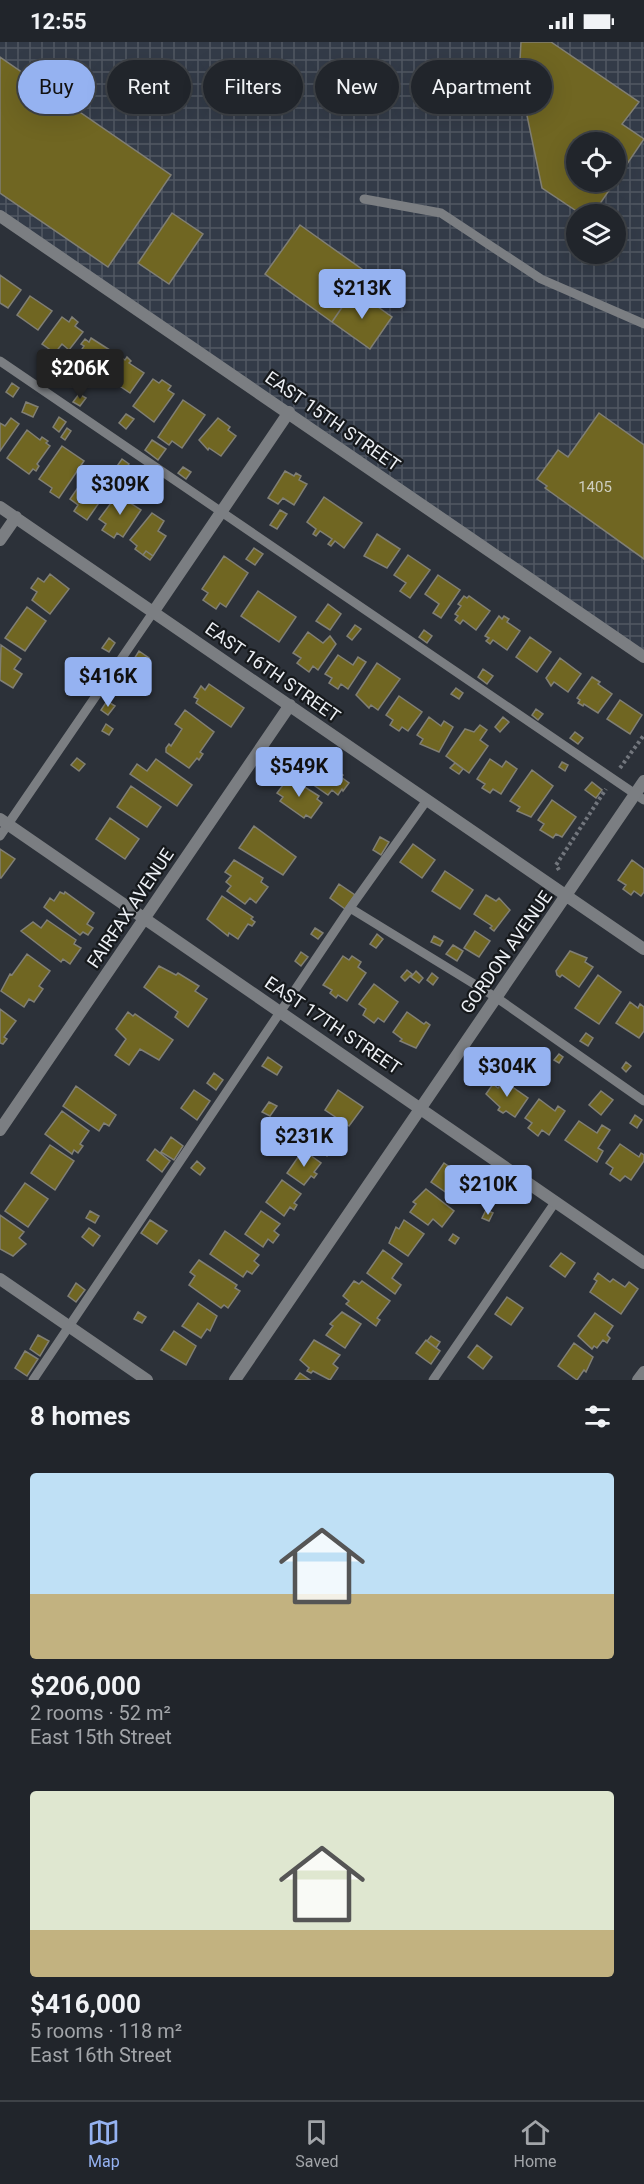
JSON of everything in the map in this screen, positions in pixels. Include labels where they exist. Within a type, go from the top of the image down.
[{"type":"street","name":"EAST 15TH STREET","points":[[0,216],[644,657]]},
{"type":"street","points":[[154,611],[289,412]]},
{"type":"street","name":"EAST 16TH STREET","points":[[0,507],[644,949]]},
{"type":"street","points":[[0,540],[16,517]]},
{"type":"street","name":"FAIRFAX AVENUE","points":[[0,1130],[290,705]]},
{"type":"street","name":"GORDON AVENUE","points":[[235,1380],[566,897],[639,797],[644,781]]},
{"type":"street","name":"EAST 17TH STREET","points":[[4,822],[644,1263]]},
{"type":"street","points":[[0,1279],[147,1380]]},
{"type":"street","points":[[638,1380],[644,1372]]},
{"type":"lane","points":[[364,199],[441,213],[541,279],[644,324]]},
{"type":"lane","points":[[0,361],[639,797]]},
{"type":"lane","points":[[0,836],[4,822],[154,611]]},
{"type":"lane","points":[[33,1380],[350,908],[427,800]]},
{"type":"lane","points":[[350,908],[497,998],[644,1101]]},
{"type":"lane","points":[[433,1380],[556,1202]]},
{"type":"path","points":[[559,870],[556,865],[612,779],[644,735]]},
{"type":"shaded area","points":[[0,42],[644,42],[644,658],[0,216]]},
{"type":"building","points":[[521,42],[551,42],[639,102],[622,124],[644,139],[626,166],[626,132],[566,132],[566,192],[608,192],[600,204],[566,204],[542,188],[527,114],[552,114],[552,60],[520,60]]},
{"type":"building","points":[[0,57],[18,69],[18,114],[83,114],[171,175],[108,267],[0,193]]},
{"type":"building","points":[[172,213],[203,234],[169,284],[138,263]]},
{"type":"building","points":[[300,225],[366,272],[332,322],[265,274]]},
{"type":"building","points":[[0,275],[21,290],[8,308],[0,303]]},
{"type":"building","points":[[354,290],[392,317],[370,349],[332,322]]},
{"type":"building","points":[[30,296],[52,311],[38,330],[17,315]]},
{"type":"building","points":[[62,317],[69,322],[72,317],[78,322],[75,326],[83,332],[69,350],[62,344],[55,353],[42,344]]},
{"type":"building","points":[[91,338],[113,352],[94,382],[83,375],[89,365],[85,362],[83,365],[77,357],[84,346],[81,344],[85,339],[89,342]]},
{"type":"building","points":[[127,357],[131,361],[129,363],[144,373],[130,393],[108,378],[122,358],[125,360]]},
{"type":"building","points":[[46,372],[54,378],[49,386],[40,379]]},
{"type":"building","points":[[153,379],[159,383],[162,380],[171,386],[168,390],[174,394],[154,422],[133,406]]},
{"type":"building","points":[[12,383],[19,388],[13,397],[6,392]]},
{"type":"building","points":[[79,394],[86,398],[80,406],[73,402]]},
{"type":"building","points":[[183,400],[205,415],[182,448],[172,441],[169,445],[158,437]]},
{"type":"building","points":[[26,402],[38,407],[33,417],[22,412]]},
{"type":"building","points":[[599,413],[644,445],[644,559],[545,488],[547,486],[537,479],[558,450],[568,457]]},
{"type":"building","points":[[126,414],[134,419],[126,429],[119,423]]},
{"type":"building","points":[[59,417],[66,422],[59,432],[53,427]]},
{"type":"building","points":[[11,418],[19,424],[0,451],[0,423],[5,426]]},
{"type":"building","points":[[218,418],[230,427],[228,430],[236,436],[221,456],[209,448],[208,450],[199,440]]},
{"type":"building","points":[[67,428],[71,431],[65,440],[61,437]]},
{"type":"building","points":[[27,430],[40,440],[42,437],[48,441],[46,443],[50,446],[37,464],[39,466],[36,471],[33,469],[29,474],[7,458]]},
{"type":"building","points":[[152,440],[166,449],[158,460],[145,450]]},
{"type":"building","points":[[62,446],[84,461],[59,498],[50,492],[52,488],[39,479]]},
{"type":"building","points":[[122,459],[129,464],[117,482],[110,476]]},
{"type":"building","points":[[183,467],[191,472],[186,479],[178,473]]},
{"type":"building","points":[[90,470],[110,487],[87,520],[74,511],[78,505],[70,499]]},
{"type":"building","points":[[285,471],[294,476],[296,473],[301,476],[299,480],[307,484],[294,505],[283,498],[278,504],[268,498]]},
{"type":"building","points":[[154,481],[159,485],[151,495],[146,491]]},
{"type":"building","points":[[120,491],[134,501],[132,504],[141,510],[123,537],[117,533],[114,538],[102,530],[106,524],[99,519]]},
{"type":"building","points":[[324,497],[362,523],[344,548],[335,541],[331,546],[328,544],[332,539],[320,531],[316,536],[313,534],[316,529],[307,522]]},
{"type":"building","points":[[280,510],[287,514],[277,529],[270,525]]},
{"type":"building","points":[[152,513],[164,521],[158,531],[166,536],[153,556],[146,551],[143,555],[135,549],[137,546],[130,540]]},
{"type":"building","points":[[377,534],[400,549],[387,568],[364,556]]},
{"type":"building","points":[[254,548],[263,554],[255,565],[246,559]]},
{"type":"building","points":[[146,551],[153,556],[150,560],[143,555]]},
{"type":"building","points":[[408,555],[430,570],[410,598],[400,591],[406,583],[394,575]]},
{"type":"building","points":[[224,556],[248,573],[226,607],[220,603],[216,609],[203,600],[208,593],[202,589]]},
{"type":"building","points":[[50,574],[69,589],[50,614],[32,600],[37,592],[31,588],[38,578],[44,582]]},
{"type":"building","points":[[438,575],[460,590],[441,618],[433,613],[439,604],[425,594]]},
{"type":"building","points":[[258,591],[296,617],[279,642],[241,616]]},
{"type":"building","points":[[464,596],[467,598],[469,596],[490,611],[476,630],[463,620],[460,624],[455,620],[458,616],[455,614],[461,606],[458,604]]},
{"type":"building","points":[[328,604],[341,614],[330,630],[316,621]]},
{"type":"building","points":[[27,607],[46,621],[25,651],[5,638]]},
{"type":"building","points":[[499,616],[502,619],[504,616],[509,619],[507,622],[520,631],[507,650],[493,640],[490,644],[486,641],[489,638],[485,636]]},
{"type":"building","points":[[355,625],[361,629],[352,640],[347,636]]},
{"type":"building","points":[[424,630],[432,636],[427,643],[419,637]]},
{"type":"building","points":[[308,632],[323,643],[330,636],[336,644],[318,670],[313,666],[309,672],[297,663],[301,658],[293,653]]},
{"type":"building","points":[[530,637],[551,652],[537,672],[516,657]]},
{"type":"building","points":[[109,638],[115,643],[109,652],[102,648]]},
{"type":"building","points":[[1,645],[21,659],[14,669],[22,674],[13,688],[0,680]]},
{"type":"building","points":[[139,651],[149,658],[144,665],[134,659]]},
{"type":"building","points":[[338,655],[353,665],[358,657],[366,662],[348,689],[341,684],[338,689],[329,683],[332,678],[325,674]]},
{"type":"building","points":[[560,658],[581,674],[568,692],[554,682],[551,686],[546,678]]},
{"type":"building","points":[[96,660],[102,666],[95,675],[88,669]]},
{"type":"building","points":[[377,663],[400,679],[378,710],[371,705],[369,708],[356,695]]},
{"type":"building","points":[[77,669],[93,681],[83,695],[67,683]]},
{"type":"building","points":[[483,669],[493,676],[487,684],[478,677]]},
{"type":"building","points":[[592,677],[612,694],[598,713],[578,703],[580,700],[577,698]]},
{"type":"building","points":[[209,684],[244,708],[231,727],[196,703],[198,699],[194,697],[201,686],[205,690]]},
{"type":"building","points":[[456,688],[463,693],[459,699],[451,694]]},
{"type":"building","points":[[399,696],[422,712],[408,731],[402,727],[399,731],[390,725],[393,720],[386,715]]},
{"type":"building","points":[[620,700],[642,715],[630,734],[607,719]]},
{"type":"building","points":[[107,701],[115,706],[108,715],[101,710]]},
{"type":"building","points":[[536,709],[543,714],[538,720],[532,715]]},
{"type":"building","points":[[185,710],[214,732],[200,752],[203,754],[199,760],[197,758],[189,768],[166,752],[166,748],[169,744],[171,746],[182,729],[175,724]]},
{"type":"building","points":[[429,717],[441,726],[444,721],[453,727],[439,752],[420,744],[423,739],[417,735]]},
{"type":"building","points":[[503,717],[509,722],[500,732],[495,727]]},
{"type":"building","points":[[106,724],[113,729],[109,735],[102,731]]},
{"type":"building","points":[[480,725],[487,730],[480,740],[488,746],[469,773],[446,756],[465,729],[474,732]]},
{"type":"building","points":[[575,732],[583,738],[578,744],[570,738]]},
{"type":"building","points":[[307,750],[343,775],[341,777],[349,783],[338,795],[332,790],[328,795],[292,770]]},
{"type":"building","points":[[77,758],[85,764],[79,771],[71,765]]},
{"type":"building","points":[[156,759],[192,785],[177,806],[130,774],[137,764],[147,771]]},
{"type":"building","points":[[490,759],[502,767],[506,761],[517,769],[501,794],[493,789],[490,793],[482,788],[485,784],[477,779]]},
{"type":"building","points":[[562,762],[568,765],[565,771],[559,767]]},
{"type":"building","points":[[455,763],[463,769],[459,774],[450,768]]},
{"type":"building","points":[[532,770],[553,786],[531,817],[517,811],[520,807],[510,801]]},
{"type":"building","points":[[289,777],[319,796],[317,799],[322,803],[311,818],[306,815],[304,818],[280,801],[283,797],[277,793]]},
{"type":"building","points":[[592,782],[602,790],[596,798],[585,790]]},
{"type":"building","points":[[131,786],[161,807],[147,827],[117,807]]},
{"type":"building","points":[[552,800],[576,817],[562,837],[556,834],[553,838],[540,830],[544,824],[538,820]]},
{"type":"building","points":[[110,818],[139,839],[125,859],[96,839]]},
{"type":"building","points":[[254,826],[296,857],[283,875],[239,848]]},
{"type":"building","points":[[380,837],[389,842],[381,855],[373,850]]},
{"type":"building","points":[[413,844],[435,860],[422,878],[400,862]]},
{"type":"building","points":[[0,849],[15,859],[1,878],[0,878]]},
{"type":"building","points":[[234,860],[263,878],[261,882],[268,887],[256,903],[250,898],[245,904],[227,891],[231,886],[226,882],[231,876],[225,872]]},
{"type":"building","points":[[632,860],[644,869],[644,892],[641,896],[634,891],[631,895],[623,889],[626,885],[618,880]]},
{"type":"building","points":[[445,871],[473,890],[460,909],[432,891]]},
{"type":"building","points":[[339,884],[355,895],[345,909],[330,898]]},
{"type":"building","points":[[60,892],[64,894],[65,892],[94,913],[87,924],[93,928],[88,935],[83,932],[80,935],[44,907],[50,898],[54,901]]},
{"type":"building","points":[[486,895],[496,901],[499,898],[510,910],[494,931],[490,928],[492,926],[474,914]]},
{"type":"building","points":[[222,896],[253,917],[251,919],[255,922],[252,926],[248,924],[238,939],[229,933],[228,936],[207,919]]},
{"type":"building","points":[[47,920],[76,940],[74,944],[81,948],[70,964],[63,959],[61,962],[21,931],[33,922],[41,928]]},
{"type":"building","points":[[315,928],[323,933],[318,939],[311,934]]},
{"type":"building","points":[[475,931],[490,941],[479,957],[464,948]]},
{"type":"building","points":[[377,934],[383,939],[376,948],[370,944]]},
{"type":"building","points":[[434,936],[443,941],[440,946],[431,942]]},
{"type":"building","points":[[453,945],[463,951],[457,961],[446,954]]},
{"type":"building","points":[[570,951],[587,958],[585,962],[593,967],[579,987],[562,975],[560,977],[557,975],[556,971]]},
{"type":"building","points":[[301,952],[308,957],[301,966],[295,961]]},
{"type":"building","points":[[27,954],[50,971],[39,986],[43,989],[34,1002],[29,999],[24,1007],[1,991],[10,974],[12,975]]},
{"type":"building","points":[[343,956],[349,960],[352,956],[361,962],[358,967],[366,973],[347,1001],[338,995],[336,998],[330,993],[332,990],[323,985]]},
{"type":"building","points":[[159,966],[176,975],[178,973],[199,986],[195,991],[207,999],[188,1027],[175,1017],[178,1012],[144,987]]},
{"type":"building","points":[[407,970],[412,974],[405,981],[401,977]]},
{"type":"building","points":[[416,971],[423,978],[419,983],[411,977]]},
{"type":"building","points":[[432,973],[438,978],[433,985],[427,980]]},
{"type":"building","points":[[598,975],[621,992],[599,1024],[575,1008]]},
{"type":"building","points":[[374,984],[398,1002],[384,1022],[378,1018],[374,1023],[363,1015],[366,1009],[359,1004]]},
{"type":"building","points":[[630,1002],[638,1008],[640,1004],[644,1007],[644,1031],[639,1038],[616,1023]]},
{"type":"building","points":[[0,1009],[16,1021],[4,1037],[7,1039],[3,1044],[0,1043]]},
{"type":"building","points":[[128,1012],[133,1016],[135,1014],[173,1040],[159,1060],[140,1049],[129,1065],[115,1055],[126,1039],[116,1029]]},
{"type":"building","points":[[407,1012],[424,1024],[426,1022],[430,1025],[416,1048],[400,1041],[402,1039],[393,1032]]},
{"type":"building","points":[[586,1033],[593,1038],[588,1046],[580,1041]]},
{"type":"building","points":[[559,1054],[563,1057],[559,1063],[554,1060]]},
{"type":"building","points":[[268,1057],[282,1067],[277,1075],[262,1066]]},
{"type":"building","points":[[540,1061],[549,1068],[542,1077],[533,1070]]},
{"type":"building","points":[[626,1062],[631,1066],[626,1072],[622,1068]]},
{"type":"building","points":[[214,1073],[223,1080],[216,1090],[207,1083]]},
{"type":"building","points":[[504,1081],[528,1098],[515,1117],[506,1111],[503,1113],[498,1110],[500,1107],[486,1094],[493,1084],[498,1088]]},
{"type":"building","points":[[76,1086],[116,1115],[109,1126],[104,1123],[99,1131],[63,1106]]},
{"type":"building","points":[[194,1090],[210,1101],[197,1120],[181,1108]]},
{"type":"building","points":[[338,1090],[363,1107],[349,1126],[325,1110]]},
{"type":"building","points":[[601,1091],[613,1100],[601,1115],[589,1105]]},
{"type":"building","points":[[539,1099],[555,1111],[558,1106],[565,1111],[549,1135],[542,1130],[538,1136],[528,1128],[532,1123],[525,1118]]},
{"type":"building","points":[[269,1102],[277,1106],[270,1116],[262,1112]]},
{"type":"building","points":[[62,1111],[89,1131],[80,1144],[83,1146],[78,1153],[74,1150],[72,1154],[45,1134]]},
{"type":"building","points":[[635,1115],[642,1120],[637,1128],[630,1123]]},
{"type":"building","points":[[323,1120],[343,1134],[338,1140],[342,1143],[336,1152],[332,1149],[327,1156],[308,1142]]},
{"type":"building","points":[[579,1121],[597,1133],[602,1125],[610,1130],[598,1148],[603,1151],[597,1162],[565,1140]]},
{"type":"building","points":[[171,1137],[183,1146],[174,1160],[161,1152]]},
{"type":"building","points":[[620,1144],[639,1157],[641,1153],[644,1155],[644,1161],[631,1180],[625,1176],[620,1181],[610,1174],[613,1168],[606,1163]]},
{"type":"building","points":[[50,1145],[74,1161],[55,1190],[31,1173]]},
{"type":"building","points":[[155,1149],[170,1161],[162,1172],[147,1160]]},
{"type":"building","points":[[303,1150],[321,1163],[314,1172],[317,1174],[314,1178],[311,1176],[304,1185],[287,1173]]},
{"type":"building","points":[[197,1161],[205,1168],[200,1175],[191,1168]]},
{"type":"building","points":[[444,1163],[467,1179],[454,1198],[431,1182]]},
{"type":"building","points":[[282,1180],[301,1194],[294,1203],[297,1205],[294,1210],[290,1207],[284,1216],[266,1202]]},
{"type":"building","points":[[25,1183],[48,1199],[28,1227],[5,1211]]},
{"type":"building","points":[[426,1189],[454,1211],[442,1227],[433,1219],[428,1225],[410,1212],[416,1204],[413,1202]]},
{"type":"building","points":[[486,1210],[493,1213],[489,1221],[482,1218]]},
{"type":"building","points":[[90,1211],[99,1216],[95,1223],[86,1218]]},
{"type":"building","points":[[261,1211],[280,1224],[274,1231],[279,1235],[273,1243],[268,1239],[263,1247],[245,1234]]},
{"type":"building","points":[[0,1215],[24,1232],[19,1238],[26,1244],[13,1256],[0,1249]]},
{"type":"building","points":[[150,1220],[167,1231],[157,1244],[141,1233]]},
{"type":"building","points":[[404,1220],[424,1234],[408,1256],[389,1243],[396,1227],[399,1229]]},
{"type":"building","points":[[89,1228],[100,1236],[93,1246],[82,1237]]},
{"type":"building","points":[[225,1231],[259,1255],[254,1261],[259,1265],[252,1274],[247,1271],[243,1277],[210,1254]]},
{"type":"building","points":[[453,1234],[459,1238],[455,1244],[449,1240]]},
{"type":"building","points":[[383,1250],[402,1264],[392,1278],[401,1285],[395,1294],[367,1273]]},
{"type":"building","points":[[561,1253],[575,1263],[565,1277],[550,1266]]},
{"type":"building","points":[[199,1260],[237,1285],[235,1288],[240,1291],[228,1308],[224,1305],[221,1308],[189,1285],[195,1276],[190,1272]]},
{"type":"building","points":[[598,1273],[610,1282],[613,1279],[625,1287],[629,1282],[638,1289],[621,1314],[590,1292],[597,1281],[594,1279]]},
{"type":"building","points":[[354,1281],[359,1284],[362,1281],[390,1301],[377,1318],[380,1320],[376,1326],[346,1304],[349,1301],[343,1296]]},
{"type":"building","points":[[76,1283],[85,1290],[76,1302],[68,1296]]},
{"type":"building","points":[[507,1297],[523,1308],[511,1325],[495,1314]]},
{"type":"building","points":[[198,1303],[217,1316],[210,1331],[207,1329],[201,1338],[182,1326]]},
{"type":"building","points":[[138,1312],[146,1317],[142,1323],[134,1319]]},
{"type":"building","points":[[342,1312],[361,1324],[345,1348],[326,1335],[333,1326],[330,1324]]},
{"type":"building","points":[[595,1313],[613,1326],[607,1335],[610,1338],[607,1343],[603,1340],[597,1348],[594,1346],[592,1349],[578,1336]]},
{"type":"building","points":[[174,1331],[196,1346],[186,1365],[161,1350]]},
{"type":"building","points":[[38,1335],[49,1341],[40,1356],[30,1349]]},
{"type":"building","points":[[431,1336],[440,1342],[436,1348],[427,1341]]},
{"type":"building","points":[[314,1340],[340,1355],[333,1364],[338,1368],[330,1380],[313,1371],[311,1373],[307,1371],[309,1368],[300,1360]]},
{"type":"building","points":[[426,1340],[440,1351],[431,1364],[416,1353]]},
{"type":"building","points":[[574,1343],[593,1357],[586,1372],[584,1370],[577,1380],[558,1366]]},
{"type":"building","points":[[477,1345],[492,1357],[483,1369],[468,1357]]},
{"type":"building","points":[[25,1351],[38,1359],[27,1376],[15,1368]]},
{"type":"building","points":[[300,1373],[310,1380],[295,1380]]}]
